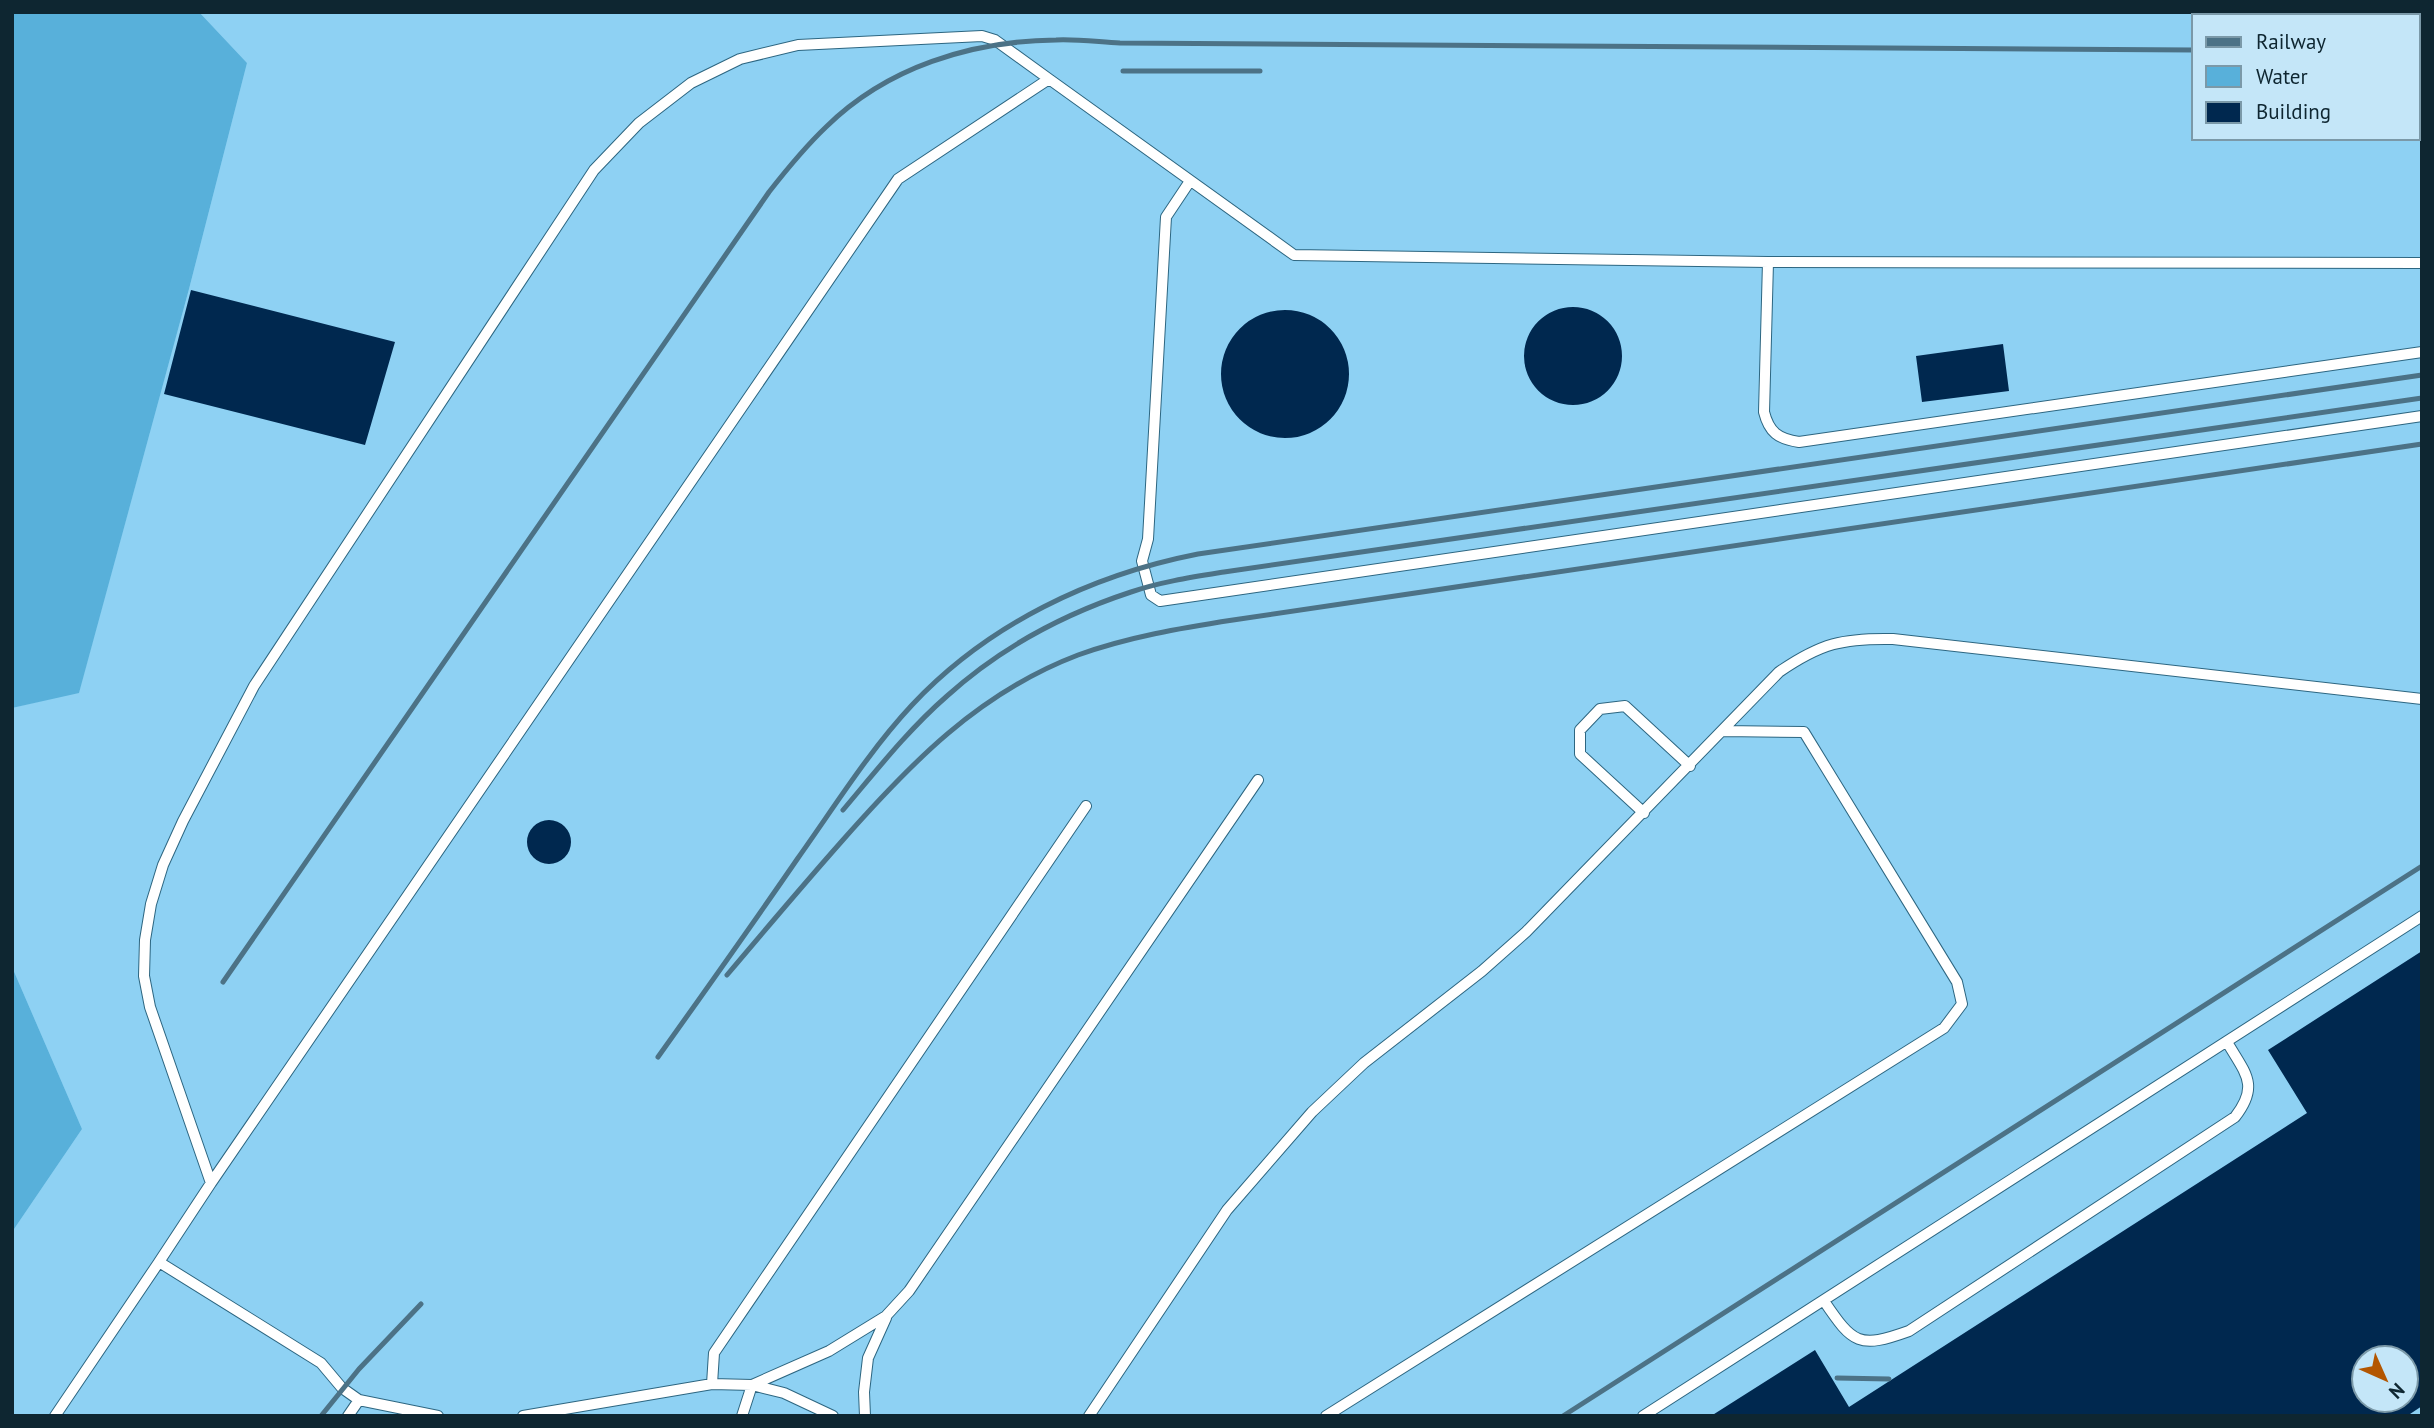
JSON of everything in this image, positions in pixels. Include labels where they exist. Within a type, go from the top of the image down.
[{"type":"lane","points":[[211,1183],[150,1007],[144,976],[145,940],[151,904],[163,865],[183,821],[254,685],[594,170],[639,123],[691,83],[740,59],[798,45],[982,36],[995,40],[1294,255],[1768,262],[2422,263]]},
{"type":"lane","points":[[55,1416],[211,1183],[898,179],[1049,79]]},
{"type":"lane","points":[[1190,181],[1166,217],[1148,538],[1142,561],[1151,595],[1160,601],[2422,416]]},
{"type":"lane","points":[[1768,262],[1764,412],[1768,426],[1776,435],[1785,440],[1799,442],[2422,352]]},
{"type":"lane","points":[[1088,1416],[1227,1210],[1312,1112],[1364,1063],[1482,971],[1526,932],[1779,672],[1803,656],[1830,644],[1863,639],[1893,639],[2422,699]]},
{"type":"lane","points":[[1644,813],[1580,754],[1580,730],[1601,709],[1625,706],[1690,766]]},
{"type":"lane","points":[[1326,1416],[1944,1028],[1962,1004],[1957,982],[1804,732],[1723,731]]},
{"type":"lane","points":[[742,1416],[752,1385],[829,1351],[886,1316],[909,1291],[1258,780]]},
{"type":"lane","points":[[712,1384],[714,1353],[1086,806]]},
{"type":"lane","points":[[1643,1416],[2422,916]]},
{"type":"lane","points":[[1824,1301],[1844,1330],[1859,1340],[1882,1340],[1909,1331],[2235,1117],[2248,1101],[2250,1084],[2227,1042]]},
{"type":"lane","points":[[159,1262],[321,1363],[342,1388],[359,1400],[438,1416]]},
{"type":"lane","points":[[865,1416],[864,1392],[868,1358],[886,1316]]},
{"type":"lane","points":[[523,1416],[586,1411],[712,1384],[752,1385],[784,1393],[833,1416]]},
{"type":"lane","points":[[348,1416],[359,1400]]},
{"type":"shaded area","points":[[199,12],[2422,12],[2422,1416],[12,1416],[12,1232],[82,1129],[12,967],[12,708],[79,692],[189,289],[247,63]]},
{"type":"water","points":[[12,12],[199,12],[247,63],[189,289],[79,693],[12,708]]},
{"type":"water","points":[[12,967],[82,1129],[12,1232]]},
{"type":"building","points":[[191,290],[395,342],[365,445],[164,394]]},
{"type":"building","points":[[1573,307],[1592,310],[1608,321],[1619,337],[1622,356],[1619,375],[1608,391],[1592,402],[1573,405],[1554,402],[1538,391],[1527,375],[1524,356],[1527,337],[1538,321],[1554,310]]},
{"type":"building","points":[[1285,310],[1309,315],[1330,329],[1344,350],[1349,374],[1344,398],[1330,419],[1309,433],[1285,438],[1261,433],[1240,419],[1226,398],[1221,374],[1226,350],[1240,329],[1261,315]]},
{"type":"building","points":[[2003,344],[2009,391],[1922,402],[1916,356]]},
{"type":"building","points":[[549,820],[564,827],[571,842],[564,857],[549,864],[534,857],[527,842],[534,827]]},
{"type":"building","points":[[2422,951],[2422,1406],[2420,1407],[2420,1344],[2350,1344],[2350,1414],[2410,1414],[2407,1416],[1711,1416],[1815,1350],[1849,1407],[2307,1113],[2268,1050]]},
{"type":"railway","points":[[223,982],[769,192],[796,158],[826,127],[850,106],[903,73],[962,52],[1024,42],[1064,40],[1120,43],[2192,50]]},
{"type":"railway","points":[[1123,71],[1260,71]]},
{"type":"railway","points":[[658,1057],[853,779],[912,705],[942,676],[1008,627],[1043,607],[1119,575],[1198,554],[2422,375]]},
{"type":"railway","points":[[843,810],[919,723],[988,663],[1057,622],[1153,585],[1224,572],[2422,398]]},
{"type":"railway","points":[[727,975],[868,812],[948,733],[977,710],[1042,671],[1078,655],[1116,643],[1233,620],[2422,444]]},
{"type":"railway","points":[[1563,1416],[2422,866]]},
{"type":"railway","points":[[321,1416],[359,1369],[421,1304]]},
{"type":"railway","points":[[1837,1378],[1889,1379]]}]
